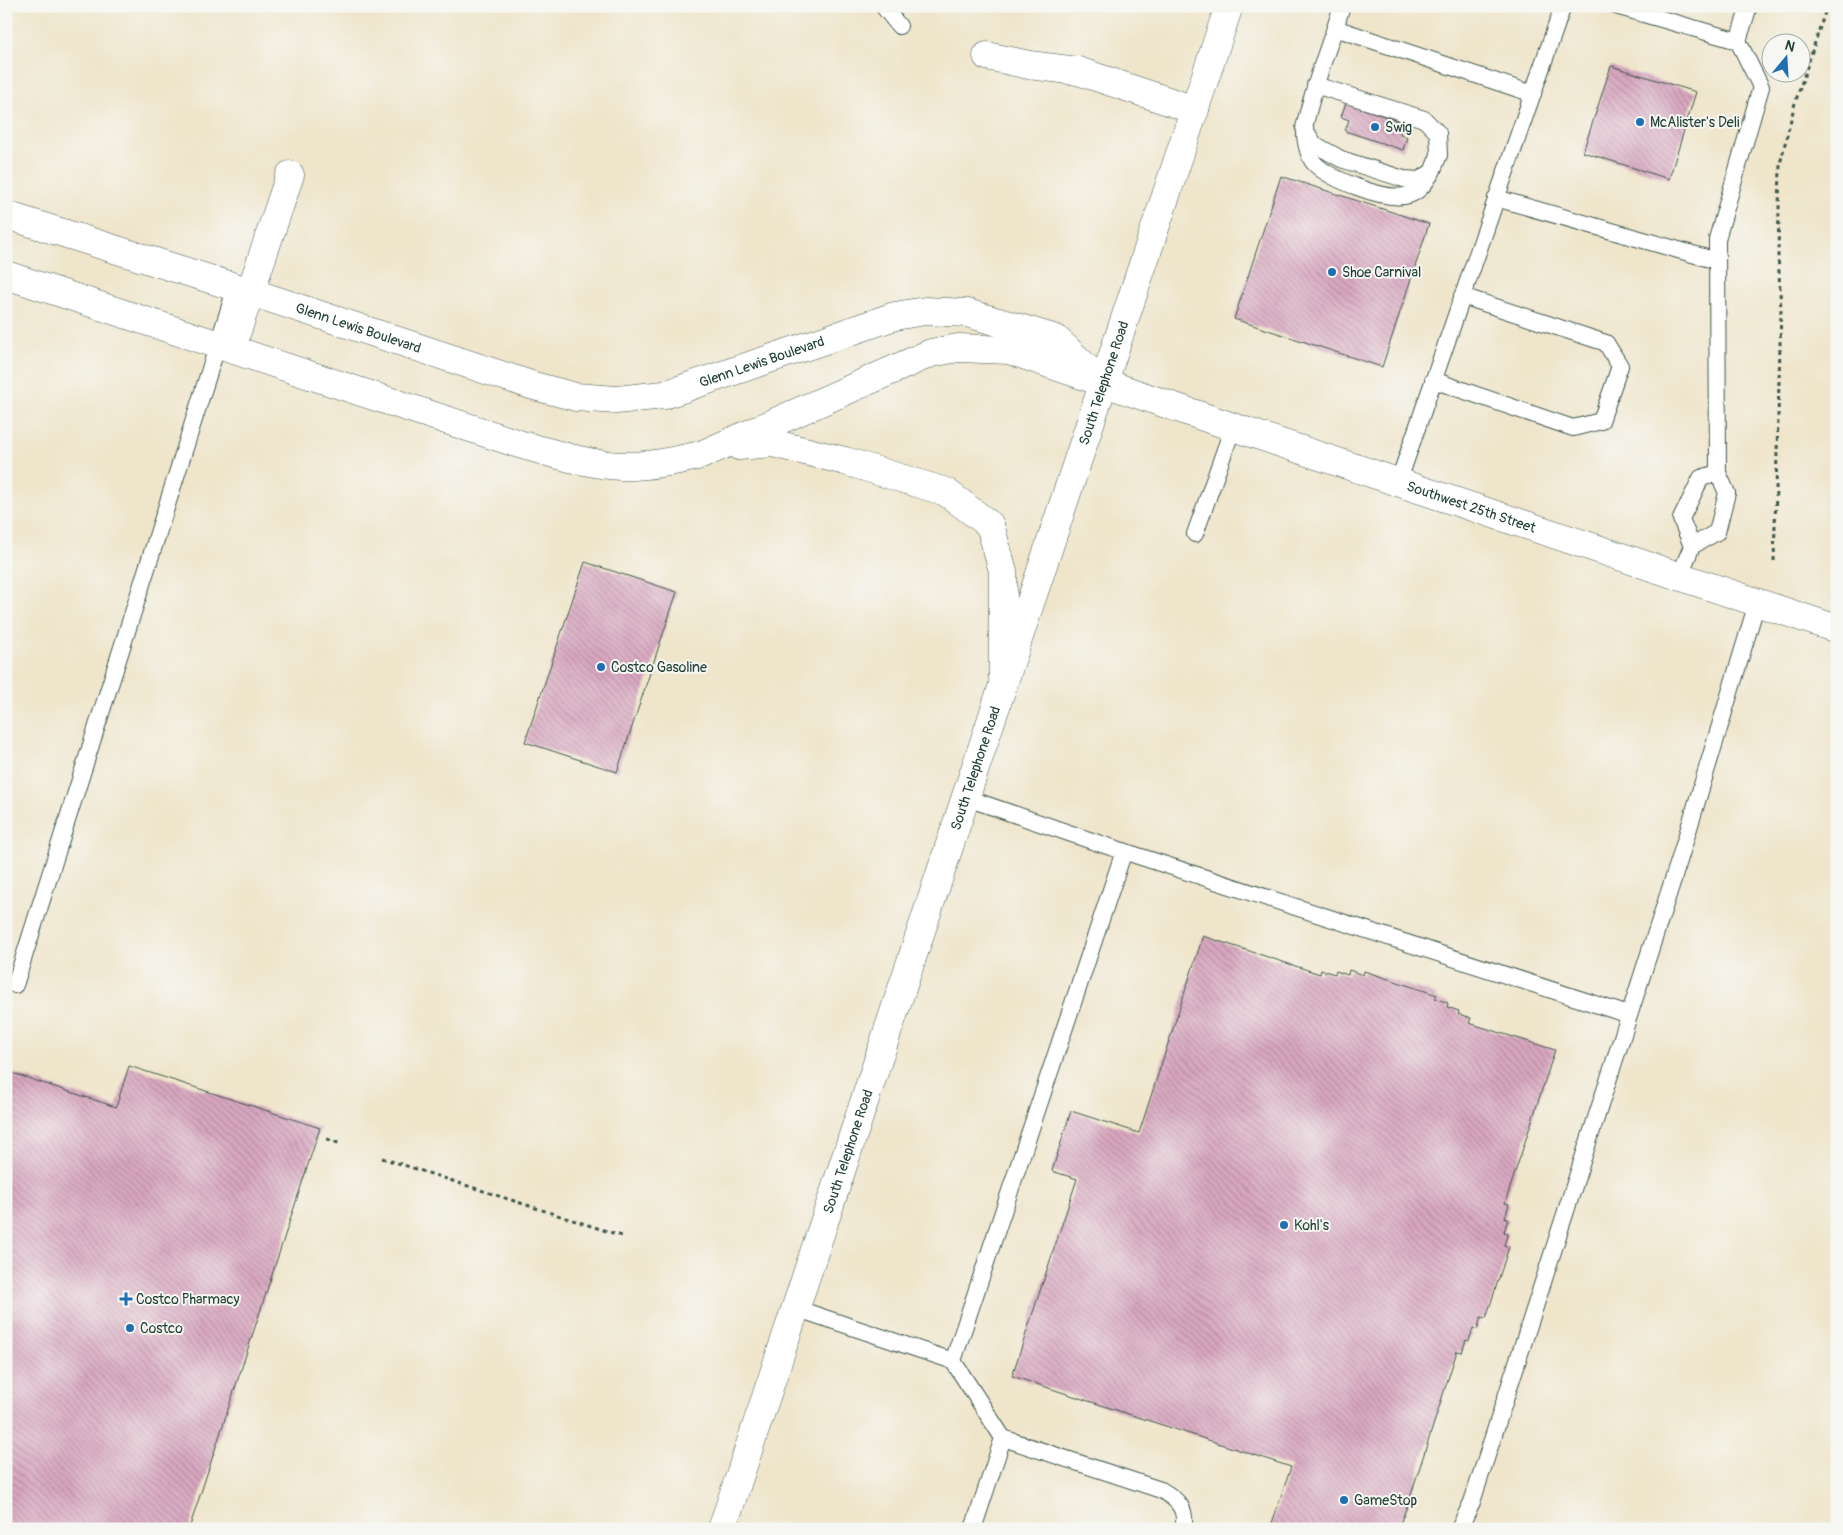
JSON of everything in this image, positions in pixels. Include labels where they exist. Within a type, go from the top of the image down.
[{"type":"street","name":"South Telephone Road","points":[[722,1529],[964,797],[1105,384],[1229,6]]},
{"type":"street","points":[[987,56],[1078,72],[1195,110]]},
{"type":"street","points":[[224,347],[244,290],[290,175]]},
{"type":"street","name":"Glenn Lewis Boulevard","points":[[6,215],[244,290],[534,386],[576,397],[616,400],[664,395],[895,316],[924,310],[967,313],[1056,339],[1105,384]]},
{"type":"street","points":[[6,275],[511,441],[577,460],[621,466],[664,463],[701,455],[931,353],[981,348],[1009,350],[1105,384]]},
{"type":"street","name":"Southwest 25th Street","points":[[1105,384],[1837,629]]},
{"type":"street","points":[[715,449],[772,443],[845,461],[946,492],[990,525],[1003,571],[1003,682]]},
{"type":"lane","points":[[883,6],[899,26]]},
{"type":"lane","points":[[1315,85],[1424,120],[1438,133],[1439,154],[1432,172],[1419,180],[1404,179],[1341,159],[1314,144],[1304,128],[1315,85],[1342,6]]},
{"type":"lane","points":[[1398,482],[1563,6]]},
{"type":"lane","points":[[1616,6],[1738,41]]},
{"type":"lane","points":[[1679,577],[1692,546],[1717,532],[1728,493],[1718,473],[1717,239],[1761,87],[1738,41],[1749,6]]},
{"type":"lane","points":[[1335,28],[1533,94]]},
{"type":"lane","points":[[1496,198],[1717,261]]},
{"type":"lane","points":[[1433,380],[1573,428],[1601,421],[1620,366],[1606,343],[1462,296]]},
{"type":"lane","points":[[15,985],[224,347]]},
{"type":"lane","points":[[1195,534],[1233,427]]},
{"type":"lane","points":[[1692,546],[1681,519],[1701,478],[1718,473]]},
{"type":"lane","points":[[1459,1529],[1472,1502],[1629,1015],[1757,603]]},
{"type":"lane","points":[[964,797],[1124,852],[1629,1015]]},
{"type":"lane","points":[[954,1361],[1124,852]]},
{"type":"lane","points":[[795,1308],[954,1361],[1003,1438],[1161,1490],[1174,1497],[1182,1507],[1185,1521],[1183,1529]]},
{"type":"lane","points":[[973,1529],[1003,1438]]},
{"type":"path","points":[[1774,561],[1781,310],[1778,254],[1780,164],[1795,103],[1826,6]]},
{"type":"path","points":[[327,1139],[341,1144]]},
{"type":"path","points":[[382,1158],[625,1236]]},
{"type":"building","name":"McAlister's Deli","points":[[1611,66],[1696,92],[1669,179],[1583,152]]},
{"type":"building","name":"Swig","points":[[1346,103],[1404,123],[1400,134],[1407,137],[1403,150],[1345,131],[1349,120],[1341,117]]},
{"type":"building","name":"Shoe Carnival","points":[[1281,176],[1429,224],[1382,367],[1234,319]]},
{"type":"building","name":"Costco Gasoline","points":[[585,562],[677,592],[617,772],[525,742]]},
{"type":"building","name":"Kohl's","points":[[1203,936],[1320,974],[1321,970],[1335,974],[1336,971],[1348,975],[1349,970],[1363,975],[1364,971],[1437,995],[1435,998],[1448,1003],[1447,1007],[1459,1011],[1458,1014],[1471,1018],[1469,1023],[1555,1050],[1505,1203],[1509,1204],[1505,1218],[1508,1219],[1504,1232],[1508,1233],[1504,1245],[1509,1247],[1486,1318],[1481,1317],[1477,1330],[1473,1328],[1469,1341],[1466,1340],[1462,1352],[1457,1351],[1408,1504],[1398,1529],[1270,1529],[1291,1467],[1012,1376],[1077,1179],[1052,1171],[1071,1111],[1139,1133]]},
{"type":"building","name":"Costco","points":[[129,1066],[320,1128],[189,1529],[6,1529],[6,1071],[116,1107]]},
{"type":"place","name":"McAlister's Deli","points":[[1640,122]]},
{"type":"place","name":"Swig","points":[[1375,127]]},
{"type":"place","name":"Shoe Carnival","points":[[1332,272]]},
{"type":"place","name":"Costco Gasoline","points":[[601,667]]},
{"type":"place","name":"Kohl's","points":[[1284,1225]]},
{"type":"place","name":"Costco Pharmacy","points":[[126,1299]]},
{"type":"place","name":"Costco","points":[[130,1328]]},
{"type":"place","name":"GameStop","points":[[1344,1500]]}]
